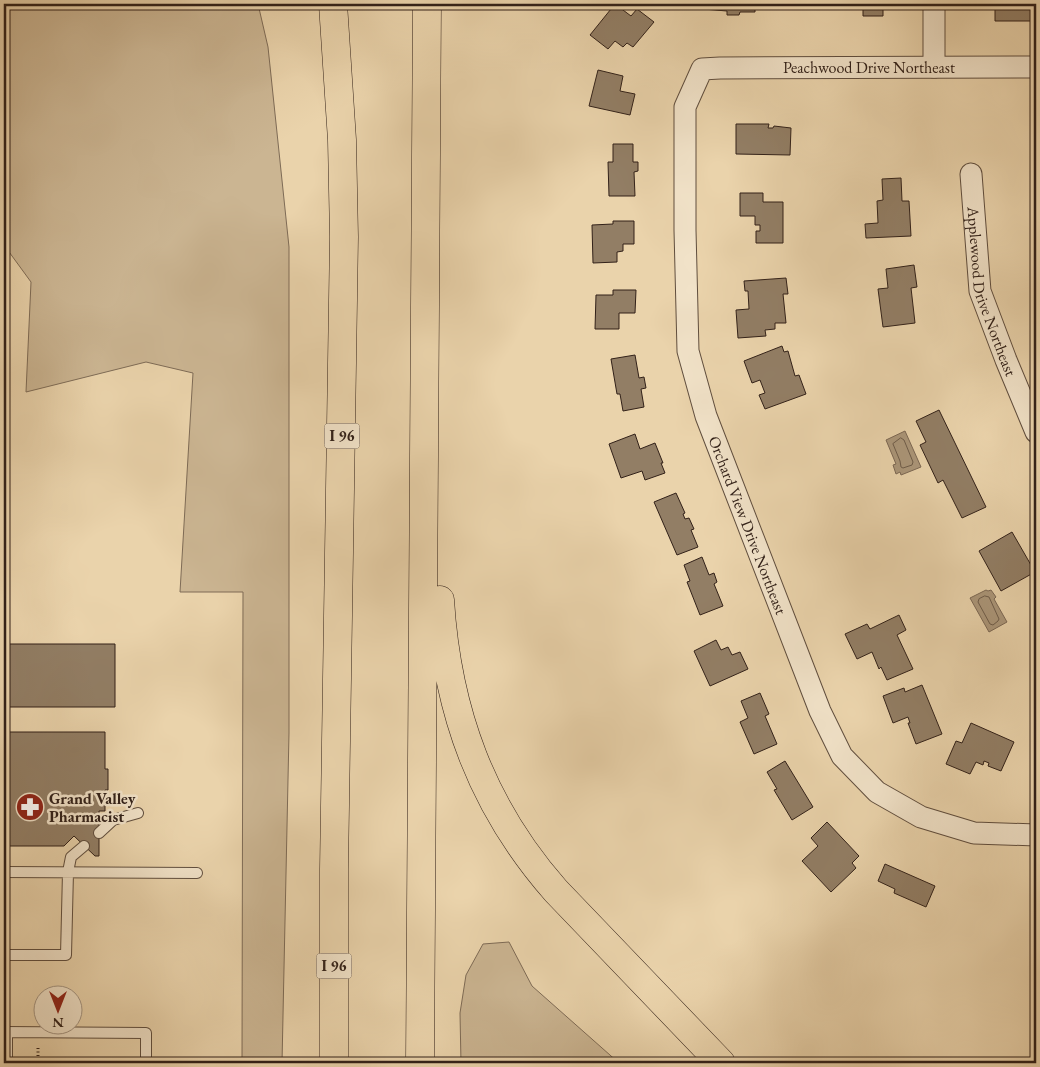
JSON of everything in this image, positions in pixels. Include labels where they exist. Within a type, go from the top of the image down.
[{"type":"highway","name":"I 96","points":[[333,4],[342,140],[344,237],[334,869],[334,1063]]},
{"type":"highway","points":[[420,1063],[427,4]]},
{"type":"highway","points":[[428,41],[431,4]]},
{"type":"highway","points":[[425,384],[445,656],[458,715],[484,784],[519,845],[537,870],[721,1063]]},
{"type":"street","points":[[934,4],[934,67]]},
{"type":"street","name":"Peachwood Drive Northeast","points":[[702,69],[1036,67]]},
{"type":"street","name":"Orchard View Drive Northeast","points":[[702,69],[685,107],[685,230],[688,352],[706,416],[820,710],[842,756],[877,792],[921,817],[974,834],[1036,835]]},
{"type":"street","name":"Applewood Drive Northeast","points":[[971,174],[980,291],[1036,432]]},
{"type":"lane","points":[[99,833],[113,820],[138,813]]},
{"type":"lane","points":[[4,955],[66,956],[68,872],[71,857],[84,846]]},
{"type":"lane","points":[[4,872],[197,873]]},
{"type":"lane","points":[[7,1063],[6,1032],[146,1033],[146,1063]]},
{"type":"shaded area","points":[[4,4],[258,4],[268,47],[289,247],[289,733],[282,1063],[242,1063],[243,592],[180,592],[193,373],[146,362],[26,392],[31,282],[4,245]]},
{"type":"shaded area","points":[[509,942],[532,986],[619,1063],[461,1063],[460,1013],[466,975],[483,944]]},
{"type":"water","points":[[905,431],[921,467],[901,475],[900,472],[896,474],[893,465],[896,464],[886,440]]},
{"type":"water","points":[[986,590],[991,590],[996,597],[994,599],[1007,622],[989,632],[970,598]]},
{"type":"building","points":[[615,4],[631,16],[637,9],[654,22],[633,47],[627,43],[623,47],[615,41],[608,49],[590,35]]},
{"type":"building","points":[[704,4],[755,4],[755,12],[740,12],[739,15],[727,15],[727,11],[703,9]]},
{"type":"building","points":[[863,4],[883,4],[883,16],[863,16]]},
{"type":"building","points":[[995,4],[1036,4],[1036,21],[995,21]]},
{"type":"building","points":[[598,70],[623,76],[620,91],[635,94],[630,115],[589,106]]},
{"type":"building","points":[[736,124],[769,124],[768,128],[773,128],[774,126],[791,128],[790,155],[736,154]]},
{"type":"building","points":[[613,144],[633,144],[633,162],[638,162],[638,171],[634,172],[635,196],[609,196],[608,162],[613,162]]},
{"type":"building","points":[[1033,173],[1036,173],[1035,206]]},
{"type":"building","points":[[901,178],[902,201],[909,201],[911,236],[866,238],[865,224],[878,223],[877,201],[883,200],[882,179]]},
{"type":"building","points":[[740,193],[763,193],[763,202],[783,202],[783,243],[756,243],[756,231],[760,231],[760,225],[755,225],[755,216],[740,216]]},
{"type":"building","points":[[613,221],[634,221],[634,244],[623,244],[623,251],[617,252],[617,262],[593,263],[592,225],[613,224]]},
{"type":"building","points":[[914,265],[917,287],[911,288],[915,323],[883,327],[878,289],[888,288],[886,269]]},
{"type":"building","points":[[786,278],[788,294],[783,294],[786,323],[775,323],[775,329],[765,330],[766,336],[738,338],[736,310],[749,309],[748,291],[745,291],[744,281]]},
{"type":"building","points":[[613,290],[636,290],[635,313],[619,313],[619,329],[595,329],[596,295],[613,295]]},
{"type":"building","points":[[782,346],[784,352],[788,351],[795,376],[799,375],[806,394],[765,409],[759,395],[765,393],[760,380],[752,383],[744,361]]},
{"type":"building","points":[[635,355],[639,378],[644,377],[646,388],[641,389],[644,407],[623,411],[620,394],[617,394],[611,359]]},
{"type":"building","points":[[939,410],[986,507],[962,518],[943,480],[938,483],[920,445],[926,442],[916,421]]},
{"type":"building","points":[[635,434],[640,449],[655,443],[665,473],[645,480],[642,471],[621,478],[609,444]]},
{"type":"building","points":[[676,493],[685,513],[683,514],[685,519],[689,518],[694,529],[691,530],[698,547],[677,555],[654,502]]},
{"type":"building","points":[[1012,532],[1035,572],[1001,591],[979,551]]},
{"type":"building","points":[[702,557],[709,575],[714,573],[717,582],[714,584],[723,606],[700,615],[687,582],[690,581],[684,565]]},
{"type":"building","points":[[899,615],[906,630],[897,635],[913,669],[887,680],[881,667],[879,669],[872,652],[857,659],[845,634],[867,624],[870,629]]},
{"type":"building","points":[[716,640],[721,650],[728,647],[732,655],[740,652],[748,669],[710,686],[694,651]]},
{"type":"building","points":[[4,644],[115,644],[115,707],[4,707]]},
{"type":"building","points":[[922,685],[942,734],[916,744],[908,723],[910,723],[908,717],[893,723],[883,696],[904,688],[905,692]]},
{"type":"building","points":[[760,693],[769,714],[765,716],[777,744],[754,754],[740,722],[748,718],[741,701]]},
{"type":"building","points":[[971,723],[1014,742],[1001,771],[988,766],[989,763],[984,761],[983,765],[976,762],[970,774],[946,764],[956,741],[962,743]]},
{"type":"building","points":[[4,732],[105,732],[105,769],[108,769],[108,790],[105,790],[105,811],[99,811],[99,856],[95,856],[74,836],[64,846],[4,846]]},
{"type":"building","points":[[785,761],[813,807],[792,820],[774,790],[777,789],[767,772]]},
{"type":"building","points":[[827,822],[859,856],[852,863],[856,868],[831,892],[802,861],[818,846],[811,838]]},
{"type":"building","points":[[885,864],[935,886],[926,907],[894,893],[895,889],[878,881]]},
{"type":"building","points":[[42,1058],[118,1058],[118,1063],[42,1063]]},
{"type":"place","name":"Grand Valley Pharmacist","points":[[30,807]]}]
